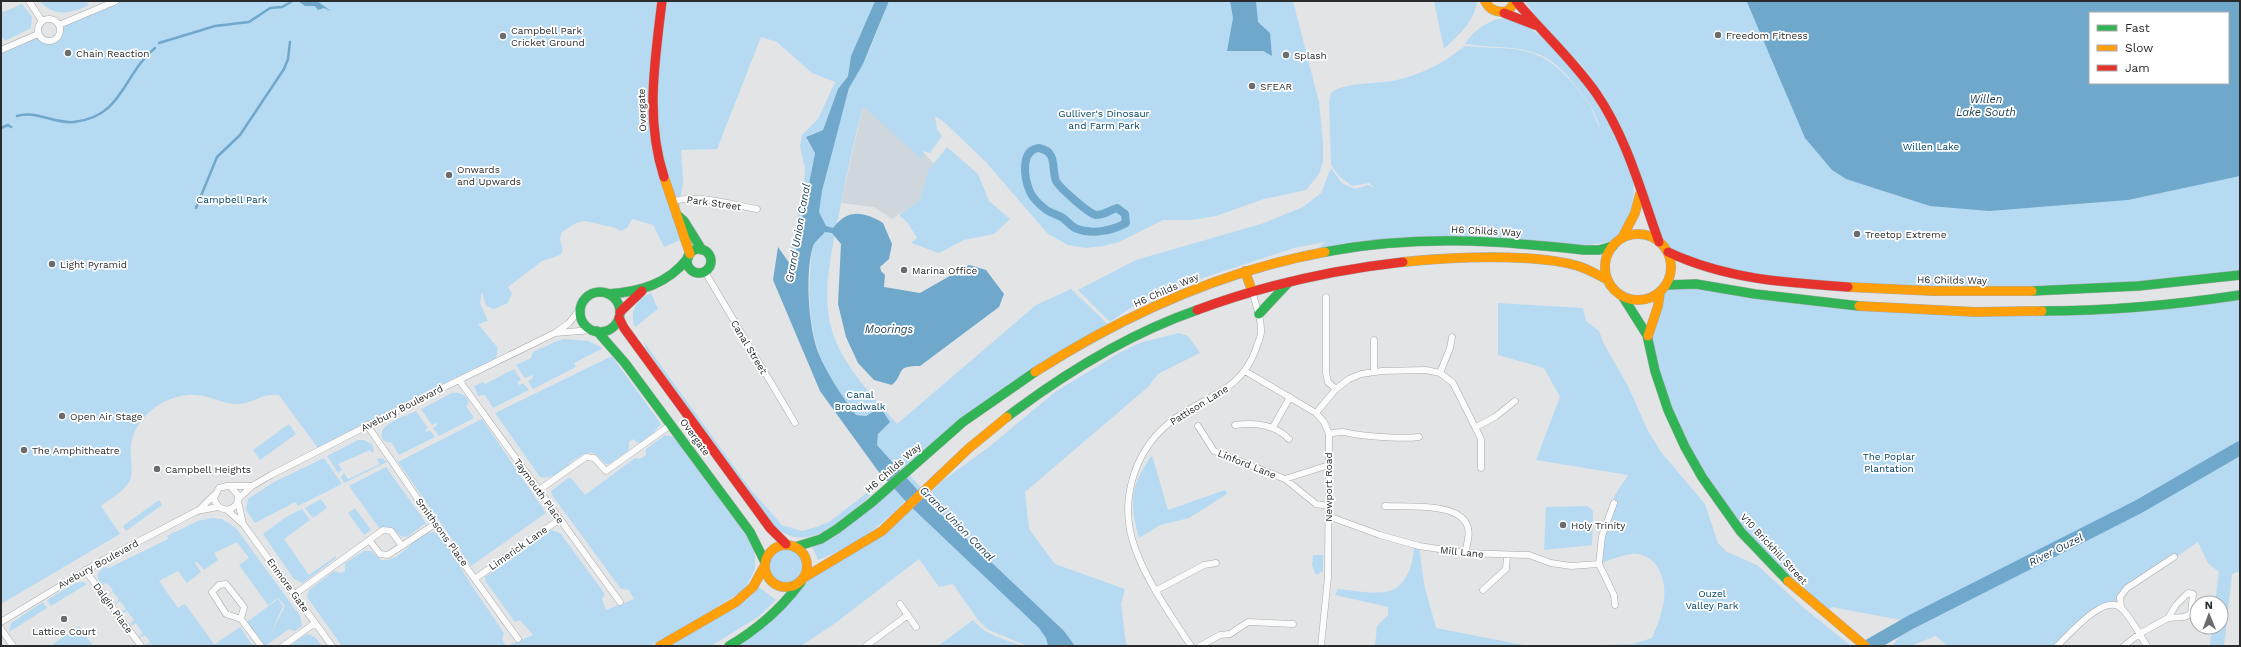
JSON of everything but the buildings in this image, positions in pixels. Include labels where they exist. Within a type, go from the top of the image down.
[{"type":"street","points":[[29,1],[42,21]]},
{"type":"street","points":[[59,25],[116,1]]},
{"type":"street","name":"Overgate","points":[[662,1],[654,57],[652,113],[660,164],[672,202],[678,215],[702,250]]},
{"type":"street","points":[[1485,1],[1494,12],[1504,13],[1535,25]]},
{"type":"street","points":[[765,565],[769,579],[778,586],[791,587],[815,568],[852,552],[871,540],[900,515],[937,478],[979,440],[1048,388],[1116,346],[1134,337],[1199,308],[1252,291],[1321,273],[1386,263],[1482,258],[1575,265],[1591,271],[1610,283],[1622,296],[1642,300],[1660,292],[1666,285],[1671,265],[1668,252],[1659,242],[1640,194],[1635,174],[1616,128],[1597,94],[1578,69],[1535,25],[1516,1],[1511,8],[1504,13]]},
{"type":"street","points":[[53,20],[59,25],[60,34],[52,42],[46,42],[38,34],[38,27],[42,21],[53,20]]},
{"type":"street","points":[[1,50],[38,34]]},
{"type":"street","points":[[1610,283],[1605,269],[1607,257],[1618,242],[1635,213],[1640,194]]},
{"type":"street","name":"Park Street","points":[[672,202],[681,198],[699,199],[757,209]]},
{"type":"street","name":"Overgate","points":[[678,215],[678,223],[689,256]]},
{"type":"street","points":[[1618,242],[1641,234],[1659,242]]},
{"type":"street","name":"H6 Childs Way","points":[[795,547],[832,533],[883,492],[964,422],[1038,370],[1106,331],[1191,290],[1245,270],[1310,253],[1408,241],[1480,240],[1584,250],[1599,250],[1618,242]]},
{"type":"street","points":[[642,291],[608,294],[598,292],[588,296],[580,309],[582,321],[594,331],[610,329],[619,315],[642,291],[674,275],[701,272],[710,266],[711,259],[708,253],[702,250],[695,250],[674,275]]},
{"type":"street","name":"H6 Childs Way","points":[[1668,252],[1711,271],[1779,282],[1873,289],[1977,292],[2070,291],[2120,288],[2240,275]]},
{"type":"street","points":[[689,256],[688,266],[701,272]]},
{"type":"street","points":[[1245,270],[1252,291]]},
{"type":"street","name":"Canal Street","points":[[701,272],[795,423]]},
{"type":"street","points":[[1259,314],[1290,281]]},
{"type":"street","points":[[1666,285],[1696,284],[1755,294],[1863,308],[1976,312],[2078,310],[2195,302],[2240,295]]},
{"type":"street","name":"Pattison Lane","points":[[1191,646],[1157,590],[1135,548],[1129,526],[1128,503],[1131,484],[1137,464],[1148,446],[1168,424],[1216,397],[1245,371],[1252,360],[1261,332],[1259,314],[1252,291]]},
{"type":"street","points":[[1648,336],[1658,306],[1660,292]]},
{"type":"street","points":[[608,294],[617,301],[619,315]]},
{"type":"street","points":[[1326,296],[1326,373],[1328,382],[1336,389]]},
{"type":"street","name":"V10 Brickhill Street","points":[[1622,296],[1648,336],[1666,404],[1685,447],[1705,482],[1738,527],[1810,602],[1865,646]]},
{"type":"street","name":"Avebury Boulevard","points":[[238,500],[252,486],[367,425],[555,333],[569,322],[580,309]]},
{"type":"street","name":"Overgate","points":[[619,315],[627,332],[643,355],[770,528],[786,544]]},
{"type":"street","name":"Overgate","points":[[594,331],[625,363],[672,424],[750,532],[765,565]]},
{"type":"street","name":"Avebury Boulevard","points":[[555,333],[594,331]]},
{"type":"street","points":[[1440,373],[1450,348],[1452,336]]},
{"type":"street","points":[[1374,340],[1374,372]]},
{"type":"street","points":[[1316,413],[1336,389],[1349,379],[1374,372],[1426,370],[1440,373],[1453,383],[1476,427],[1481,439],[1481,468]]},
{"type":"street","name":"Newport Road","points":[[1245,371],[1316,413],[1324,422],[1329,434],[1328,577],[1321,646]]},
{"type":"street","name":"Taymouth Place","points":[[459,380],[620,602]]},
{"type":"street","points":[[1273,427],[1290,397]]},
{"type":"street","points":[[1476,427],[1494,417],[1515,402]]},
{"type":"street","points":[[539,490],[586,457],[594,458],[606,472],[672,424]]},
{"type":"street","points":[[1235,425],[1255,424],[1273,427],[1289,439]]},
{"type":"street","name":"Smithsons Place","points":[[367,425],[435,524],[476,578],[518,638]]},
{"type":"street","name":"Linford Lane","points":[[1198,426],[1214,451],[1285,479],[1316,504],[1328,506]]},
{"type":"street","points":[[1329,434],[1344,431],[1359,435],[1400,436],[1407,438],[1419,437]]},
{"type":"street","name":"Linford Lane","points":[[1285,479],[1329,465]]},
{"type":"street","name":"Avebury Boulevard","points":[[231,487],[252,486]]},
{"type":"street","points":[[231,487],[237,492],[238,500],[234,507],[227,510],[218,507],[215,502],[214,495],[219,488],[231,487]]},
{"type":"street","name":"Avebury Boulevard","points":[[197,512],[214,495]]},
{"type":"street","name":"Enmore Gate","points":[[238,500],[243,524]]},
{"type":"street","points":[[1614,504],[1602,536],[1599,564],[1614,595],[1615,606]]},
{"type":"street","points":[[1385,506],[1435,507],[1454,513],[1467,525],[1469,536],[1465,553]]},
{"type":"street","name":"Avebury Boulevard","points":[[1,622],[85,570],[197,512],[218,507]]},
{"type":"street","name":"Enmore Gate","points":[[227,510],[243,524],[332,646]]},
{"type":"street","name":"Mill Lane","points":[[1328,516],[1414,545],[1465,553],[1529,555],[1551,563],[1571,566],[1599,564]]},
{"type":"street","name":"Limerick Lane","points":[[476,578],[560,519]]},
{"type":"street","points":[[369,540],[375,550],[383,556],[388,556],[435,524]]},
{"type":"street","points":[[295,594],[383,530],[388,529],[402,546]]},
{"type":"street","points":[[660,646],[741,598],[753,587],[765,565],[770,551],[786,544],[795,547],[805,556],[807,570],[803,579],[790,598],[770,619],[729,646]]},
{"type":"street","points":[[1484,590],[1506,570],[1508,555]]},
{"type":"street","points":[[2121,608],[2120,597],[2127,588],[2174,557]]},
{"type":"street","points":[[1157,590],[1204,565],[1216,563]]},
{"type":"street","name":"Dalgin Place","points":[[85,570],[141,646]]},
{"type":"street","points":[[241,619],[244,607],[230,587],[226,584],[219,585],[212,592],[226,614],[241,619],[261,646]]},
{"type":"street","points":[[2124,646],[2139,634],[2168,618],[2184,617],[2191,614],[2193,594],[2188,593],[2176,605],[2168,618]]},
{"type":"street","points":[[900,604],[916,627]]},
{"type":"street","points":[[2057,646],[2101,607],[2114,604],[2121,608],[2147,646]]},
{"type":"street","points":[[866,646],[908,615]]},
{"type":"street","points":[[1200,646],[1220,635],[1230,634],[1248,622],[1293,624]]},
{"type":"street","points":[[283,646],[315,623]]},
{"type":"street","points":[[1,629],[13,646]]},
{"type":"shaded area","points":[[863,106],[909,137],[934,164],[928,171],[920,200],[892,219],[874,207],[841,203]]},
{"type":"green space","points":[[40,1],[86,1],[89,5],[70,12],[57,12],[51,10]]},
{"type":"green space","name":"Campbell Park","points":[[116,1],[875,1],[851,56],[848,75],[838,89],[823,130],[811,134],[807,140],[815,153],[796,250],[791,250],[804,183],[805,169],[800,146],[802,135],[818,119],[835,82],[812,73],[777,42],[761,37],[717,149],[681,150],[683,181],[679,211],[683,239],[664,247],[653,225],[632,219],[627,228],[620,231],[614,227],[585,221],[573,225],[561,233],[560,240],[563,250],[560,255],[542,261],[508,287],[512,293],[508,303],[494,309],[486,306],[482,292],[480,303],[488,321],[478,324],[498,348],[495,363],[320,451],[279,395],[261,397],[242,404],[230,404],[208,397],[195,395],[188,395],[168,400],[150,411],[137,427],[131,446],[131,478],[120,492],[101,506],[120,534],[1,604],[1,50],[38,34],[45,41],[52,41],[60,34],[60,27]]},
{"type":"green space","points":[[889,1],[1293,1],[1319,102],[1323,143],[1323,161],[1319,174],[1306,190],[1264,199],[1216,216],[1192,220],[1163,220],[1119,242],[1103,246],[1086,248],[1068,245],[1048,234],[985,161],[944,122],[935,116],[937,129],[942,136],[930,153],[924,151],[922,160],[863,106],[859,120],[846,177],[829,266],[827,298],[828,313],[837,344],[849,366],[897,424],[1036,305],[1071,289],[1112,328],[1038,370],[906,471],[928,495],[941,482],[989,447],[1055,392],[1119,353],[1142,342],[1179,333],[1188,336],[1200,353],[1158,374],[1148,387],[1025,492],[1029,529],[1055,564],[1125,589],[1121,604],[1126,643],[1128,646],[1075,646],[1064,631],[933,507],[877,445],[880,407],[866,416],[856,415],[834,384],[821,359],[811,321],[809,288],[817,219],[832,150],[850,86],[870,50]]},
{"type":"green space","points":[[1434,1],[1477,1],[1473,15],[1465,28],[1444,49]]},
{"type":"green space","name":"Willen Lake","points":[[1525,1],[2240,1],[2240,275],[2120,288],[1873,289],[1711,271],[1668,252],[1659,242],[1658,224],[1621,127],[1602,93],[1581,65],[1538,20]]},
{"type":"green space","points":[[22,4],[32,17],[31,28],[5,41],[1,36],[1,13]]},
{"type":"green space","points":[[1498,19],[1519,23],[1541,36],[1562,56],[1582,81],[1601,109],[1616,136],[1627,161],[1633,181],[1634,191],[1632,206],[1623,236],[1616,243],[1608,242],[1583,246],[1423,240],[1311,253],[1326,242],[1294,248],[1148,296],[1110,322],[1078,290],[1136,260],[1264,223],[1303,207],[1321,193],[1331,168],[1342,183],[1355,189],[1368,185],[1375,188],[1369,183],[1352,186],[1339,176],[1331,165],[1329,102],[1331,93],[1337,89],[1352,85],[1397,80],[1416,75],[1441,63],[1465,46],[1520,50],[1542,57],[1552,63],[1561,70],[1576,87],[1590,106],[1600,128],[1594,112],[1585,98],[1565,73],[1553,62],[1541,55],[1514,48],[1465,44],[1479,28]]},
{"type":"green space","points":[[947,147],[978,174],[989,201],[1010,219],[994,234],[964,240],[939,253],[911,243],[917,238],[907,222],[899,215],[920,200],[928,171]]},
{"type":"green space","name":"The Poplar Plantation","points":[[1666,285],[1863,307],[2078,311],[2240,295],[2240,571],[2232,574],[2229,601],[2229,595],[2216,595],[2219,572],[2208,563],[2198,542],[2122,593],[2121,608],[2108,604],[2057,646],[1947,646],[1936,636],[1910,646],[1892,646],[1911,622],[1832,607],[1828,610],[1823,605],[1810,602],[1738,527],[1685,447],[1648,336],[1660,292]]},
{"type":"green space","points":[[651,293],[658,309],[635,327],[633,322],[633,311],[641,298]]},
{"type":"green space","name":"Ouzel Valley Park","points":[[1498,303],[1583,308],[1586,321],[1599,331],[1604,344],[1628,386],[1647,429],[1661,452],[1705,504],[1718,543],[1727,552],[1757,565],[1804,608],[1851,646],[1568,646],[1633,644],[1652,638],[1664,602],[1664,583],[1656,565],[1646,556],[1635,554],[1628,555],[1599,564],[1602,536],[1615,495],[1628,475],[1536,460],[1560,397],[1544,368],[1498,355]]},
{"type":"green space","points":[[564,339],[588,341],[603,348],[574,363],[576,367],[533,389],[528,381],[533,378],[532,375],[525,378],[516,365],[531,358],[533,352]]},
{"type":"green space","points":[[644,342],[751,490],[782,525],[802,531],[816,527],[829,522],[868,492],[871,495],[848,515],[823,532],[809,537],[796,537],[783,532],[770,521],[646,349]]},
{"type":"green space","points":[[612,356],[661,424],[652,434],[640,443],[636,442],[634,439],[629,442],[629,450],[609,464],[606,464],[594,453],[587,453],[574,460],[554,475],[540,477],[495,413]]},
{"type":"green space","points":[[514,369],[521,380],[517,382],[519,385],[523,383],[529,390],[493,408],[485,395],[478,396],[474,386],[483,382],[485,384]]},
{"type":"green space","points":[[452,393],[460,393],[466,397],[469,402],[466,406],[474,418],[439,436],[433,428],[437,425],[436,423],[432,425],[421,409]]},
{"type":"green space","points":[[416,411],[428,428],[425,430],[427,432],[430,430],[435,437],[399,455],[392,443],[384,441],[382,435],[383,430],[391,422]]},
{"type":"green space","points":[[482,419],[546,513],[471,566],[398,462]]},
{"type":"green space","points":[[289,424],[296,434],[260,460],[253,450]]},
{"type":"green space","points":[[665,435],[674,437],[678,441],[752,544],[755,556],[755,569],[745,589],[689,625],[650,646],[507,646],[533,635],[520,620],[515,622],[486,582],[485,577],[551,530],[560,533],[605,594],[602,599],[606,610],[634,599],[629,590],[621,589],[552,495],[551,491],[568,478],[571,478],[585,495],[635,458],[640,459],[646,455],[646,449]]},
{"type":"green space","points":[[358,440],[364,440],[372,444],[374,451],[372,453],[370,450],[338,464],[342,470],[338,473],[327,456]]},
{"type":"green space","points":[[1152,455],[1168,510],[1225,490],[1227,494],[1189,518],[1160,525],[1139,538],[1134,514],[1134,494],[1139,476]]},
{"type":"green space","points":[[324,458],[342,484],[298,506],[295,502],[255,523],[246,510],[248,499],[274,482]]},
{"type":"green space","points":[[382,458],[387,462],[344,483],[341,477],[344,473],[348,479],[380,464],[377,459]]},
{"type":"green space","points":[[386,467],[426,523],[407,537],[401,536],[390,527],[379,528],[349,486]]},
{"type":"green space","points":[[894,489],[905,501],[895,511],[865,536],[854,543],[818,560],[812,546],[833,538]]},
{"type":"green space","points":[[321,499],[327,508],[313,518],[305,508]]},
{"type":"green space","points":[[159,500],[162,505],[126,531],[123,526]]},
{"type":"green space","points":[[909,505],[1040,628],[1046,638],[1048,646],[1027,646],[987,629],[978,620],[953,584],[939,587],[919,559],[834,624],[801,646],[729,646],[754,631],[805,577],[839,558]]},
{"type":"green space","points":[[1587,506],[1593,511],[1592,545],[1544,550],[1546,507]]},
{"type":"green space","points":[[355,508],[371,530],[364,535],[348,513]]},
{"type":"green space","points":[[302,509],[310,520],[284,539],[309,575],[336,556],[336,558],[303,583],[294,579],[263,534],[286,517]]},
{"type":"green space","points":[[211,518],[222,519],[236,528],[300,616],[302,626],[295,631],[289,629],[265,646],[247,622],[278,599],[283,606],[271,634],[285,606],[278,598],[268,605],[239,565],[249,558],[237,542],[214,553],[218,560],[204,570],[197,562],[195,563],[201,572],[187,583],[178,571],[159,581],[178,608],[185,604],[214,644],[211,646],[153,646],[151,644],[145,646],[150,642],[145,635],[140,638],[139,637],[143,633],[136,623],[131,626],[130,624],[134,620],[127,611],[122,614],[121,612],[126,609],[120,601],[116,604],[115,603],[119,599],[113,592],[109,595],[113,590],[107,583],[102,585],[98,579],[98,573],[104,567],[109,568],[168,539],[167,536],[198,521]]},
{"type":"green space","points":[[434,532],[441,535],[472,586],[504,633],[502,639],[506,646],[342,646],[307,597],[309,590],[334,571],[341,573],[345,571],[345,563],[364,551],[371,551],[381,560],[388,560],[402,553],[420,537]]},
{"type":"green space","points":[[1414,545],[1419,546],[1424,584],[1436,628],[1529,646],[1375,646],[1377,626],[1388,615],[1388,607],[1335,595],[1338,589],[1367,592],[1385,592],[1392,590],[1403,581],[1407,574],[1414,552]]},
{"type":"green space","points":[[786,549],[798,554],[803,566],[798,578],[786,583],[774,578],[769,566],[774,554]]},
{"type":"green space","points":[[1313,555],[1323,555],[1323,571],[1316,575],[1312,565]]},
{"type":"green space","points":[[83,582],[87,584],[51,606],[47,600],[75,583]]},
{"type":"green space","points":[[759,587],[776,600],[758,617],[711,646],[667,646],[747,600]]},
{"type":"green space","points":[[43,602],[47,608],[9,632],[11,623]]},
{"type":"green space","points":[[973,620],[983,630],[1021,646],[938,646]]},
{"type":"green space","points":[[79,626],[93,646],[54,646],[53,644]]},
{"type":"green space","points":[[240,627],[253,646],[212,646]]},
{"type":"green space","points":[[307,634],[315,637],[322,646],[290,646]]},
{"type":"green space","name":"The Poplar Plantation","points":[[2211,635],[2225,635],[2224,646],[2210,646]]},
{"type":"water","points":[[298,1],[317,1],[331,11],[324,8],[318,10],[315,6],[305,6]]},
{"type":"water","name":"Moorings","points":[[875,1],[889,1],[863,64],[849,88],[822,191],[819,212],[826,226],[833,228],[844,218],[856,214],[869,216],[883,223],[892,244],[889,259],[880,267],[881,271],[885,275],[884,287],[920,293],[969,265],[986,270],[1004,294],[999,307],[920,366],[912,366],[903,369],[899,377],[892,385],[874,380],[858,363],[846,337],[838,304],[841,244],[832,233],[825,232],[813,246],[808,284],[812,328],[818,352],[830,376],[856,415],[866,416],[880,407],[890,422],[878,434],[877,445],[933,507],[1064,631],[1075,646],[1048,646],[1046,638],[1039,628],[909,505],[878,471],[820,391],[773,280],[778,247],[790,264],[796,250],[815,153],[806,137],[823,130],[838,89],[848,76],[851,56]]},
{"type":"water","points":[[1230,1],[1256,1],[1258,22],[1270,33],[1272,56],[1263,51],[1227,51],[1233,18]]},
{"type":"water","name":"Willen Lake South","points":[[1749,1],[2240,1],[2240,176],[2128,200],[1989,211],[1930,206],[1846,179],[1832,170],[1805,138],[1747,2]]},
{"type":"waterway","points":[[159,43],[215,26],[249,22],[270,8],[282,7],[291,2]]},
{"type":"waterway","points":[[196,208],[217,157],[240,135],[284,69],[288,59],[290,42]]},
{"type":"waterway","points":[[17,116],[31,115],[59,121],[74,122],[90,118],[103,112],[121,93],[144,58],[155,48]]},
{"type":"waterway","points":[[1,128],[8,125],[11,127]]},
{"type":"waterway","points":[[1039,148],[1049,153],[1053,161],[1056,181],[1074,200],[1096,215],[1117,208],[1125,214],[1126,223],[1108,230],[1094,232],[1081,230],[1075,228],[1063,218],[1048,211],[1042,206],[1034,199],[1030,192],[1025,172],[1026,159],[1033,150],[1039,148]]},
{"type":"waterway","name":"River Ouzel","points":[[1869,646],[1911,622],[2138,507],[2240,448]]},
{"type":"traffic: fast","points":[[677,215],[684,221],[702,250]]},
{"type":"traffic: fast","points":[[1325,252],[1391,243],[1423,241],[1486,242],[1584,250],[1599,250],[1613,246]]},
{"type":"traffic: fast","points":[[699,249],[707,253],[711,261],[707,269],[699,273],[691,269],[687,261],[691,253],[699,249]]},
{"type":"traffic: fast","points":[[608,294],[642,289],[652,285],[672,274],[688,258]]},
{"type":"traffic: fast","points":[[2032,291],[2138,286],[2240,275]]},
{"type":"traffic: fast","points":[[1259,314],[1289,282]]},
{"type":"traffic: fast","points":[[1666,285],[1696,284],[1755,294],[1859,306]]},
{"type":"traffic: fast","points":[[600,292],[608,294],[614,298],[618,304],[620,312],[618,320],[614,326],[608,330],[600,332],[592,330],[586,326],[582,320],[580,312],[582,304],[586,298],[592,294],[600,292]]},
{"type":"traffic: fast","points":[[2042,311],[2141,307],[2240,295]]},
{"type":"traffic: fast","points":[[1623,297],[1647,335],[1655,371],[1668,410],[1685,447],[1702,477],[1741,532],[1788,581]]},
{"type":"traffic: fast","points":[[1007,417],[1051,385],[1098,356],[1146,331],[1197,310]]},
{"type":"traffic: fast","points":[[597,331],[625,363],[750,532],[765,562]]},
{"type":"traffic: fast","points":[[795,547],[821,539],[837,529],[871,503],[963,422],[1035,372]]},
{"type":"traffic: fast","points":[[729,646],[750,633],[768,618],[777,610],[801,582]]},
{"type":"traffic: slow","points":[[1485,1],[1489,7],[1501,12],[1508,11],[1516,1]]},
{"type":"traffic: slow","points":[[664,177],[690,254]]},
{"type":"traffic: slow","points":[[1622,238],[1635,213],[1640,194]]},
{"type":"traffic: slow","points":[[1638,234],[1651,237],[1661,244],[1668,254],[1671,267],[1668,280],[1661,290],[1651,297],[1638,300],[1625,297],[1615,290],[1608,280],[1605,267],[1608,254],[1615,244],[1625,237],[1638,234]]},
{"type":"traffic: slow","points":[[1035,372],[1103,332],[1174,298],[1211,283],[1248,271],[1286,260],[1325,252]]},
{"type":"traffic: slow","points":[[1403,262],[1491,257],[1538,259],[1578,266],[1608,280]]},
{"type":"traffic: slow","points":[[1245,271],[1252,291]]},
{"type":"traffic: slow","points":[[1848,287],[1934,291],[2032,291]]},
{"type":"traffic: slow","points":[[1648,336],[1658,306],[1660,292]]},
{"type":"traffic: slow","points":[[1859,306],[1976,312],[2042,311]]},
{"type":"traffic: slow","points":[[805,577],[882,531],[968,449],[1007,417]]},
{"type":"traffic: slow","points":[[782,545],[790,545],[798,548],[804,554],[807,566],[804,578],[798,584],[790,587],[782,587],[774,584],[768,578],[765,570],[765,562],[768,554],[774,548],[782,545]]},
{"type":"traffic: slow","points":[[660,646],[736,602],[753,587],[764,567]]},
{"type":"traffic: slow","points":[[1788,581],[1865,646]]},
{"type":"traffic: jam","points":[[662,1],[653,89],[653,111],[658,155],[664,177]]},
{"type":"traffic: jam","points":[[1516,1],[1577,69],[1607,110],[1625,147],[1659,242]]},
{"type":"traffic: jam","points":[[1504,13],[1535,25]]},
{"type":"traffic: jam","points":[[1668,252],[1690,261],[1734,274],[1802,284],[1848,287]]},
{"type":"traffic: jam","points":[[1197,310],[1247,293],[1298,280],[1350,269],[1403,262]]},
{"type":"traffic: jam","points":[[620,312],[642,291]]},
{"type":"traffic: jam","points":[[619,318],[624,328],[770,528],[786,544]]},
{"type":"place","name":"Freedom Fitness","points":[[1718,35]]},
{"type":"place","name":"Campbell Park Cricket Ground","points":[[503,36]]},
{"type":"place","name":"Chain Reaction","points":[[68,53]]},
{"type":"place","name":"Splash","points":[[1286,55]]},
{"type":"place","name":"SFEAR","points":[[1252,86]]},
{"type":"place","name":"Onwards and Upwards","points":[[449,175]]},
{"type":"place","name":"Treetop Extreme","points":[[1857,234]]},
{"type":"place","name":"Light Pyramid","points":[[52,264]]},
{"type":"place","name":"Marina Office","points":[[904,270]]},
{"type":"place","name":"Open Air Stage","points":[[62,416]]},
{"type":"place","name":"The Amphitheatre","points":[[24,450]]},
{"type":"place","name":"Campbell Heights","points":[[157,469]]},
{"type":"place","name":"Holy Trinity","points":[[1563,525]]},
{"type":"place","name":"Lattice Court","points":[[64,619]]},
{"type":"park label","name":"Gulliver's Dinosaur and Farm Park","points":[[1104,118]]},
{"type":"park label","name":"Canal Broadwalk","points":[[860,400]]},
{"type":"water label","name":"Grand Union Canal","points":[[798,233]]},
{"type":"water label","name":"Grand Union Canal","points":[[957,524]]}]
